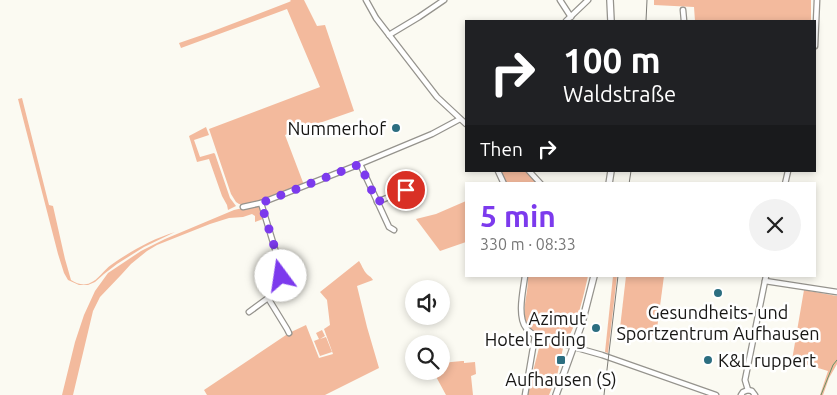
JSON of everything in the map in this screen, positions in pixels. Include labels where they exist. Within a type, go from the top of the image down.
[{"type":"main road","points":[[610,0],[611,20]]},
{"type":"main road","points":[[556,395],[586,309],[594,277]]},
{"type":"street","points":[[366,0],[376,18],[437,97],[465,123]]},
{"type":"street","points":[[389,35],[444,0]]},
{"type":"street","points":[[560,0],[571,17]]},
{"type":"street","points":[[567,20],[588,0]]},
{"type":"street","points":[[816,21],[817,0]]},
{"type":"street","points":[[683,10],[684,20]]},
{"type":"street","points":[[243,207],[261,203],[360,164],[432,134],[460,119]]},
{"type":"street","points":[[360,164],[389,227],[394,230]]},
{"type":"street","points":[[530,172],[539,182]]},
{"type":"street","points":[[377,202],[406,190],[414,197],[420,195]]},
{"type":"street","points":[[249,312],[276,290],[281,272],[261,203]]},
{"type":"street","points":[[525,277],[521,313],[522,322],[527,330],[535,336],[602,355],[716,395]]},
{"type":"street","points":[[748,390],[746,380],[765,278],[837,292]]},
{"type":"street","points":[[268,298],[289,333]]},
{"type":"street","points":[[525,395],[535,336]]},
{"type":"street","points":[[741,395],[744,391],[748,390]]},
{"type":"street","points":[[748,390],[752,391],[755,395]]},
{"type":"shaded area","points":[[290,0],[304,0],[317,26],[325,25],[354,111],[285,135],[304,185],[265,200],[245,205],[239,204],[231,194],[209,129],[320,87],[287,9],[181,48],[179,43],[289,2]]},
{"type":"shaded area","points":[[654,0],[811,0],[811,20],[695,20],[694,7],[654,5]]},
{"type":"shaded area","points":[[22,98],[49,205],[53,206],[71,280],[80,284],[90,283],[96,280],[111,265],[134,250],[175,232],[144,247],[117,264],[95,282],[88,285],[79,285],[68,280],[58,254],[18,99]]},
{"type":"shaded area","points":[[206,127],[209,135],[194,140],[200,157],[215,154],[230,198],[236,206],[228,210],[209,159],[197,162],[189,136]]},
{"type":"shaded area","points":[[501,172],[527,172],[536,182],[505,182]]},
{"type":"shaded area","points":[[465,201],[465,242],[440,251],[416,219],[436,214]]},
{"type":"shaded area","points":[[256,205],[261,208],[263,219],[255,222],[255,216],[252,214],[210,224],[157,245],[131,264],[100,297],[93,311],[73,395],[62,395],[75,342],[84,315],[95,291],[108,273],[141,251],[165,239],[234,210]]},
{"type":"shaded area","points":[[359,261],[365,272],[373,280],[357,286],[379,368],[325,395],[207,395],[204,390],[289,333],[306,325],[319,358],[333,354],[324,329],[330,325],[327,300],[320,292]]},
{"type":"shaded area","points":[[528,277],[588,277],[577,318],[566,342],[536,333],[529,327],[525,312]]},
{"type":"shaded area","points":[[613,277],[617,277],[608,353],[605,352]]},
{"type":"shaded area","points":[[626,277],[664,277],[656,336],[620,328]]},
{"type":"shaded area","points":[[804,290],[837,296],[837,364],[829,378],[823,395],[820,395],[828,371],[792,360]]},
{"type":"shaded area","points":[[322,330],[325,336],[320,339],[326,337],[332,352],[320,356],[314,341],[319,339],[316,333]]},
{"type":"shaded area","points":[[541,340],[563,348],[557,376],[549,395],[527,395]]},
{"type":"shaded area","points":[[450,362],[475,362],[476,374],[471,376],[473,395],[446,395],[438,380],[450,380]]},
{"type":"waterway","points":[[821,395],[833,365],[837,360]]},
{"type":"railway","points":[[646,20],[647,0]]},
{"type":"railway","points":[[629,182],[631,172]]},
{"type":"railway","points":[[604,395],[618,277]]},
{"type":"place","name":"Nummerhof","points":[[396,128]]},
{"type":"place","name":"Gesundheits- und Sportzentrum Aufhausen","points":[[718,293]]},
{"type":"place","name":"Azimut Hotel Erding","points":[[596,328]]},
{"type":"place","name":"Aufhausen (S)","points":[[561,360]]},
{"type":"place","name":"K&L ruppert","points":[[708,360]]},
{"type":"route","points":[[281,276],[279,262],[261,203],[360,164],[377,202],[406,190]]}]
